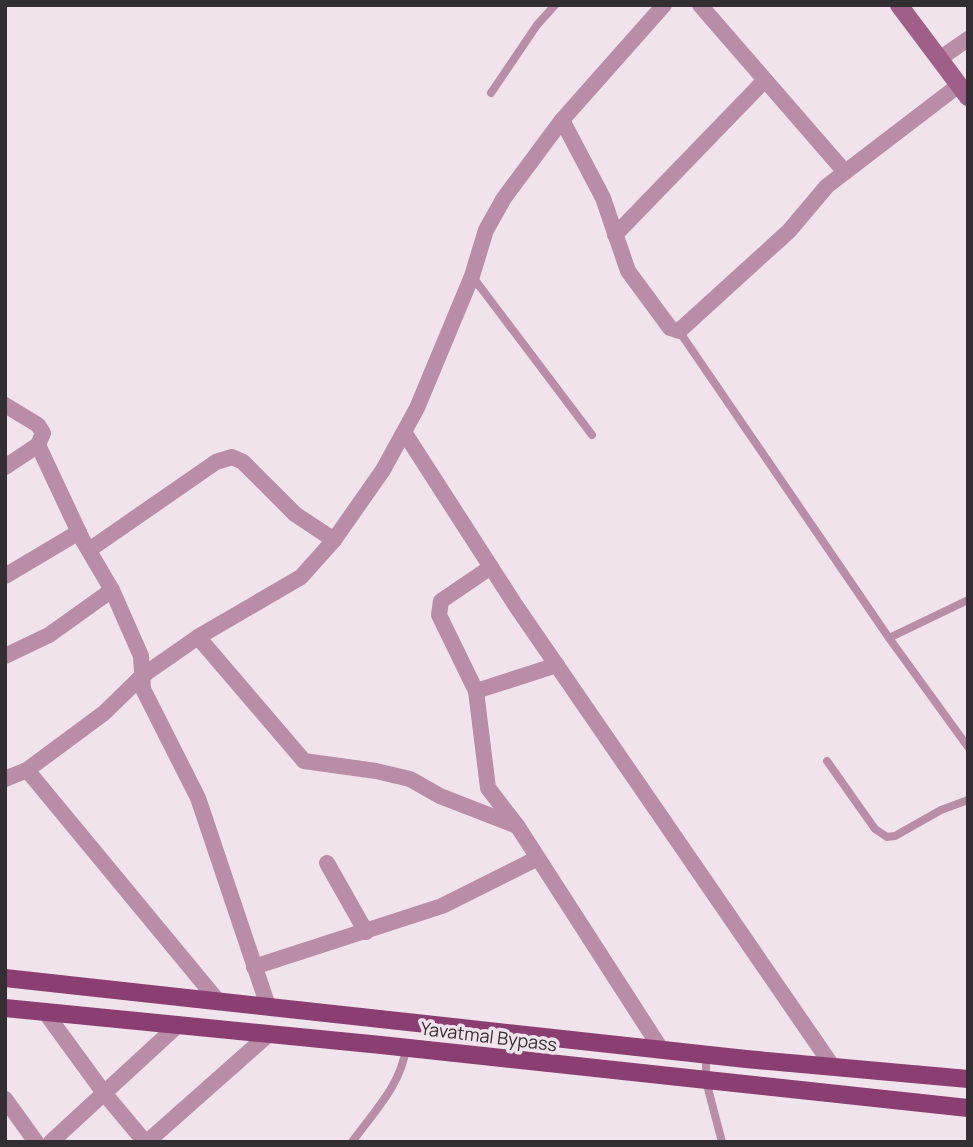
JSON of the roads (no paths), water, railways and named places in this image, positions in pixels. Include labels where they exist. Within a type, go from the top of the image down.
[{"type":"main road","name":"Yavatmal Bypass","points":[[5,978],[706,1054],[968,1079]]},
{"type":"main road","name":"Yavatmal Bypass","points":[[5,1008],[406,1047],[968,1108]]},
{"type":"street","points":[[5,779],[27,770],[104,713],[142,676],[198,636],[301,577],[334,540],[383,470],[417,408],[471,276],[486,230],[504,198],[562,120],[664,5]]},
{"type":"street","points":[[699,5],[845,172]]},
{"type":"street","points":[[562,120],[603,198],[628,271],[670,328],[679,331],[789,231],[827,186],[963,91],[899,5]]},
{"type":"street","points":[[939,59],[968,39]]},
{"type":"street","points":[[615,235],[765,80]]},
{"type":"street","points":[[5,405],[41,428],[43,433],[38,444],[5,467]]},
{"type":"street","points":[[404,432],[557,665],[833,1067]]},
{"type":"street","points":[[38,444],[79,532],[112,590],[141,656],[144,689],[198,798],[246,934],[268,1006]]},
{"type":"street","points":[[89,550],[216,462],[232,457],[243,462],[295,514],[334,540]]},
{"type":"street","points":[[5,576],[79,532]]},
{"type":"street","points":[[491,567],[441,601],[439,615],[476,691],[488,788],[518,827],[536,859],[661,1049]]},
{"type":"street","points":[[5,656],[50,635],[112,590]]},
{"type":"street","points":[[198,636],[304,761],[376,771],[410,779],[440,796],[518,827]]},
{"type":"street","points":[[476,691],[557,665]]},
{"type":"street","points":[[27,770],[218,1001]]},
{"type":"street","points":[[254,967],[442,906],[536,859]]},
{"type":"street","points":[[327,863],[366,932]]},
{"type":"street","points":[[46,1012],[104,1093],[146,1142],[269,1034]]},
{"type":"street","points":[[51,1142],[178,1025]]},
{"type":"street","points":[[5,1099],[36,1142]]},
{"type":"lane","points":[[491,93],[537,25],[555,5]]},
{"type":"lane","points":[[471,276],[592,435]]},
{"type":"lane","points":[[679,331],[889,638],[968,747]]},
{"type":"lane","points":[[889,638],[968,600]]},
{"type":"lane","points":[[827,761],[875,829],[887,836],[895,836],[941,810],[968,800]]},
{"type":"lane","points":[[352,1142],[393,1086],[402,1070],[406,1047]]},
{"type":"lane","points":[[706,1054],[706,1081],[722,1142]]}]
